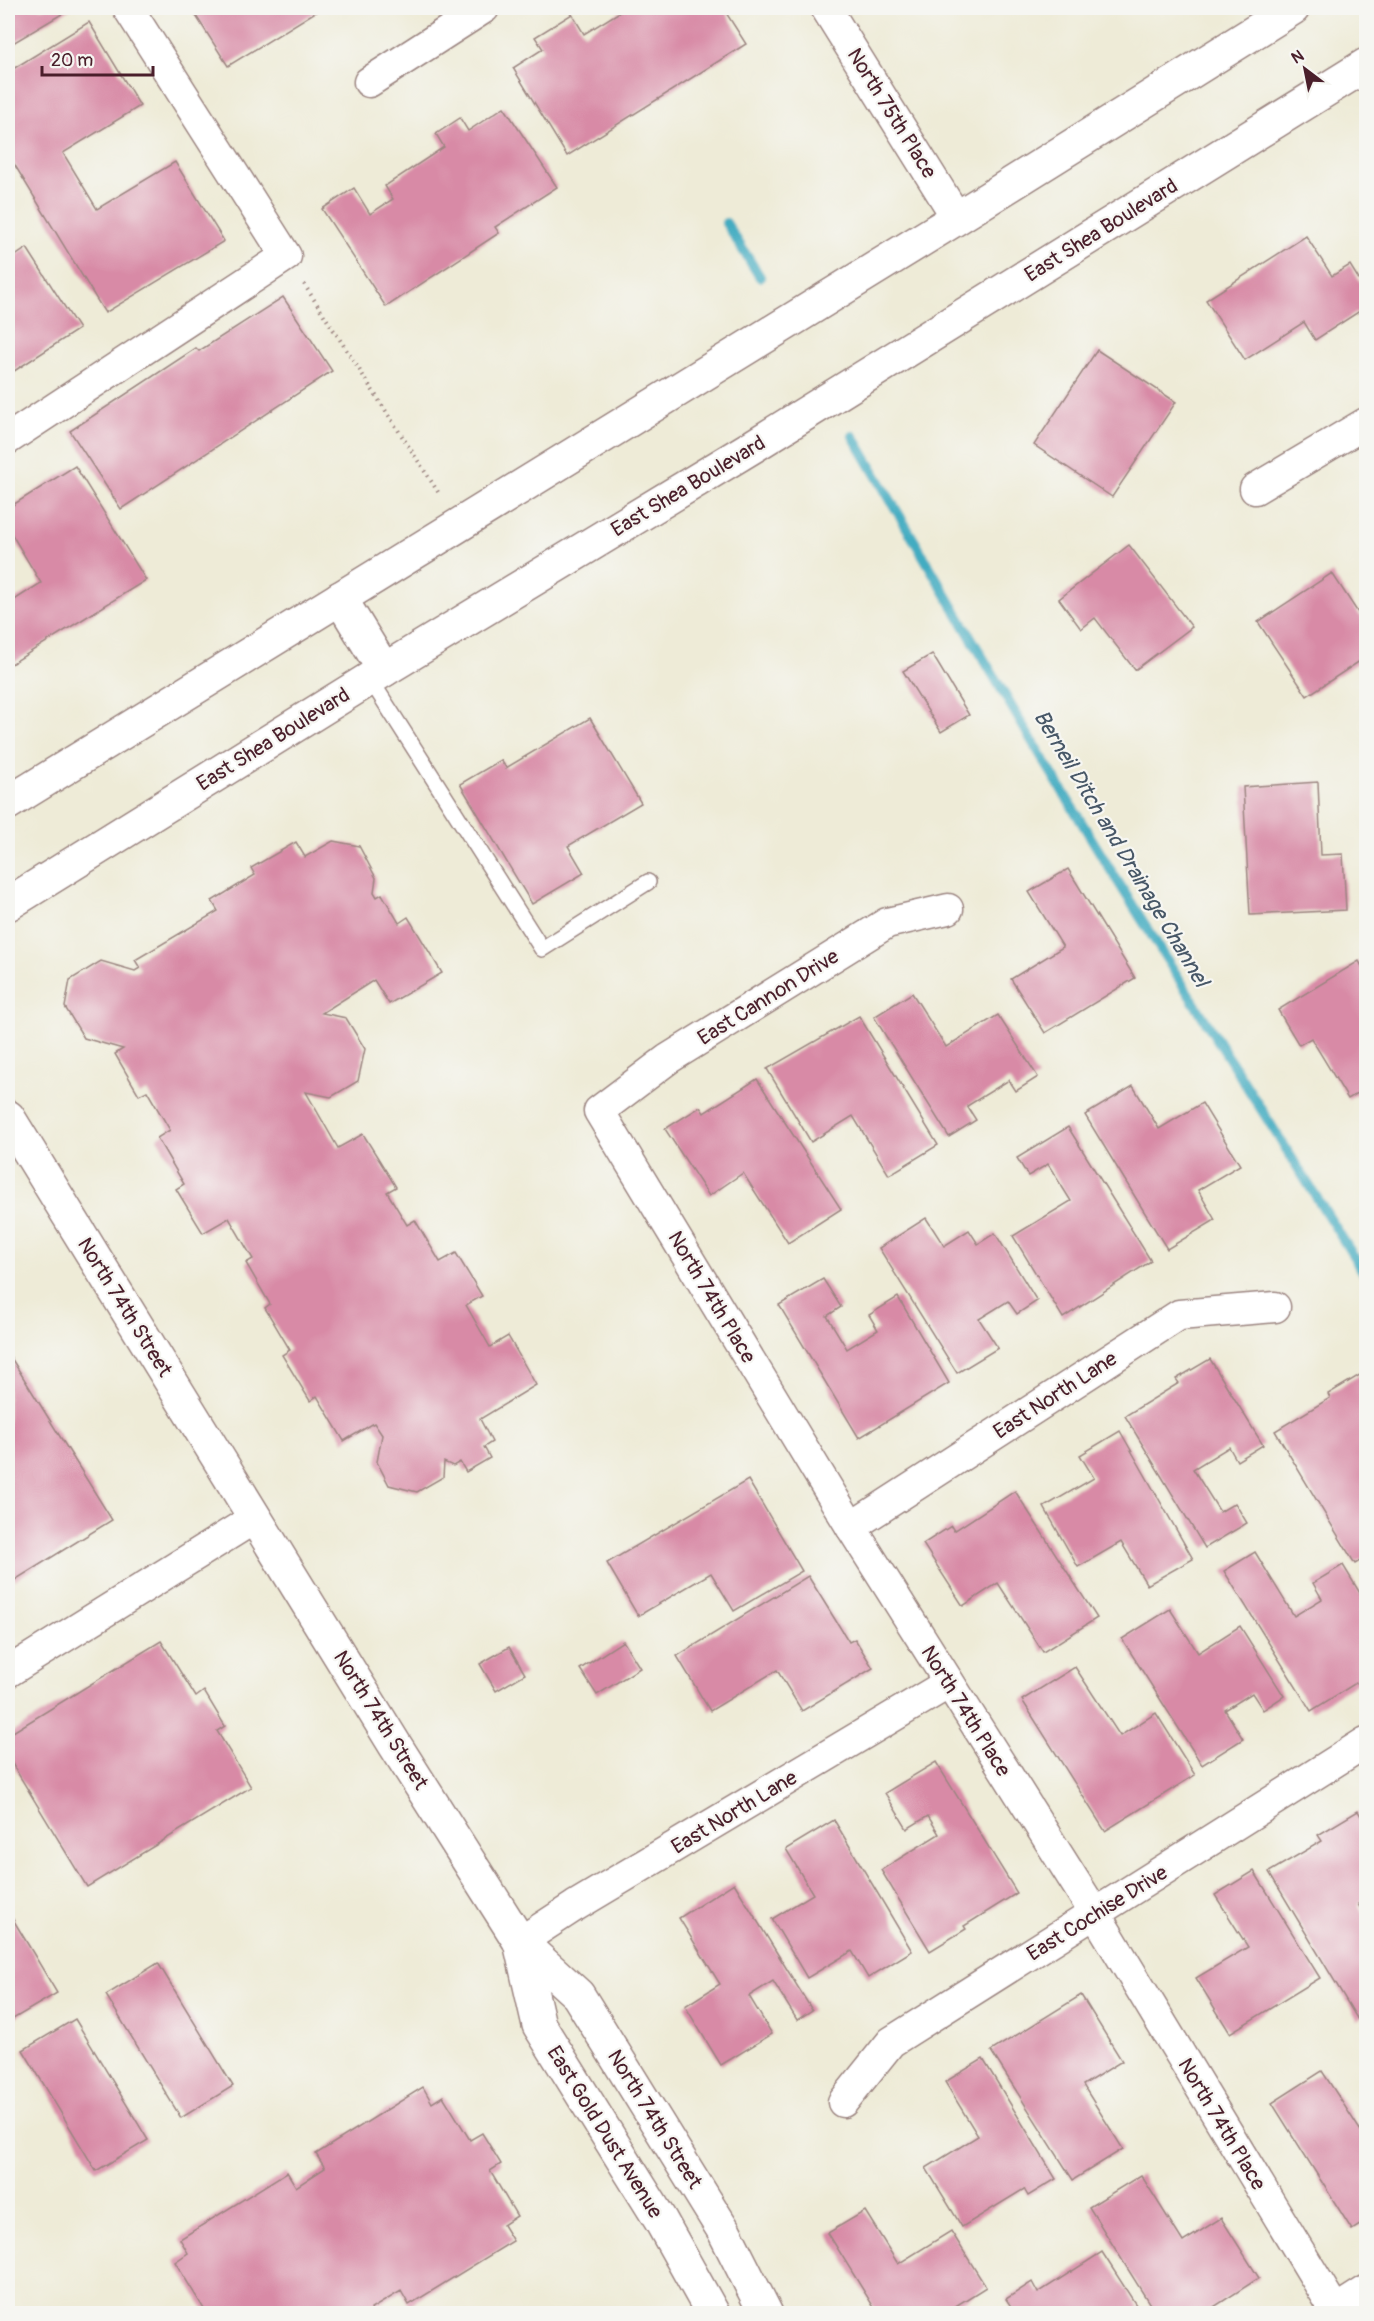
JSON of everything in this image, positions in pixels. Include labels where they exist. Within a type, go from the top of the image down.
[{"type":"main road","points":[[8,803],[957,218],[1293,8]]},
{"type":"main road","name":"East Shea Boulevard","points":[[8,904],[376,674],[755,446],[1366,65]]},
{"type":"main road","points":[[339,598],[376,674]]},
{"type":"main road","name":"North 74th Street","points":[[8,1117],[520,1942],[578,1995],[724,2230],[766,2313]]},
{"type":"main road","name":"East Gold Dust Avenue","points":[[520,1942],[539,2025],[661,2221],[713,2313]]},
{"type":"street","points":[[8,439],[286,256],[128,8]]},
{"type":"street","points":[[369,82],[484,8]]},
{"type":"street","name":"North 75th Place","points":[[826,8],[957,218]]},
{"type":"street","points":[[1255,489],[1366,423]]},
{"type":"street","name":"East Cannon Drive","points":[[599,1111],[668,1059],[887,923],[948,909]]},
{"type":"street","name":"North 74th Place","points":[[599,1111],[851,1527],[1096,1915],[1333,2312]]},
{"type":"street","name":"East North Lane","points":[[851,1527],[1179,1315],[1275,1307]]},
{"type":"street","points":[[8,1672],[255,1518]]},
{"type":"street","name":"East North Lane","points":[[520,1942],[575,1906],[949,1683]]},
{"type":"street","name":"East Cochise Drive","points":[[843,2102],[891,2042],[1096,1915],[1366,1742]]},
{"type":"street","points":[[1333,2312],[1366,2291]]},
{"type":"lane","points":[[376,674],[542,949],[648,882]]},
{"type":"path","points":[[286,256],[459,524]]},
{"type":"building","points":[[8,8],[72,8],[8,46]]},
{"type":"building","points":[[191,8],[322,8],[228,66]]},
{"type":"building","points":[[626,8],[723,8],[746,44],[567,156],[513,68],[543,49],[535,37],[572,14],[584,34]]},
{"type":"building","points":[[89,22],[140,106],[63,153],[97,209],[175,162],[224,241],[105,313],[8,154],[8,72]]},
{"type":"building","points":[[504,107],[557,187],[495,227],[499,233],[386,307],[322,209],[354,188],[370,214],[393,199],[385,186],[444,147],[436,134],[460,118],[468,131]]},
{"type":"building","points":[[1306,236],[1332,276],[1350,265],[1366,291],[1366,307],[1315,340],[1304,322],[1245,360],[1206,300]]},
{"type":"building","points":[[27,248],[79,329],[8,375],[8,261]]},
{"type":"building","points":[[283,297],[332,371],[121,509],[70,431],[196,348],[199,351]]},
{"type":"building","points":[[1097,350],[1176,402],[1112,497],[1034,445]]},
{"type":"building","points":[[75,466],[146,580],[8,666],[8,604],[41,583],[8,528],[8,508]]},
{"type":"building","points":[[1129,545],[1192,627],[1135,670],[1095,618],[1081,629],[1059,599]]},
{"type":"building","points":[[1332,573],[1366,625],[1366,657],[1307,696],[1258,622]]},
{"type":"building","points":[[932,654],[969,715],[941,732],[903,671]]},
{"type":"building","points":[[590,718],[641,803],[568,846],[584,873],[532,904],[460,784],[501,760],[506,768]]},
{"type":"building","points":[[1318,782],[1321,855],[1343,854],[1346,910],[1250,915],[1243,787]]},
{"type":"building","points":[[333,841],[359,846],[376,878],[374,892],[377,897],[382,894],[399,923],[408,917],[442,973],[389,1004],[374,980],[322,1013],[346,1018],[365,1049],[358,1081],[331,1097],[306,1092],[338,1148],[363,1134],[396,1187],[387,1192],[407,1225],[415,1220],[440,1262],[456,1253],[482,1296],[466,1305],[490,1347],[508,1336],[536,1385],[480,1419],[492,1442],[484,1447],[490,1458],[466,1472],[460,1462],[453,1466],[444,1462],[443,1477],[417,1492],[389,1485],[377,1462],[382,1435],[374,1423],[344,1441],[317,1396],[310,1401],[282,1355],[290,1350],[265,1308],[270,1304],[246,1263],[253,1259],[229,1218],[203,1233],[176,1189],[184,1184],[157,1138],[170,1130],[147,1091],[139,1095],[115,1054],[123,1049],[84,1038],[65,1007],[70,980],[101,961],[135,971],[140,968],[135,960],[218,911],[212,901],[255,875],[251,868],[296,842],[305,857]]},
{"type":"building","points":[[1068,869],[1135,978],[1045,1033],[1011,979],[1063,947],[1029,892]]},
{"type":"building","points":[[1359,961],[1366,974],[1366,1088],[1348,1099],[1311,1038],[1299,1045],[1278,1010]]},
{"type":"building","points":[[912,993],[946,1047],[998,1015],[1038,1077],[1016,1091],[1009,1080],[967,1106],[976,1120],[949,1137],[874,1017]]},
{"type":"building","points":[[859,1016],[938,1145],[889,1175],[853,1116],[811,1142],[767,1069]]},
{"type":"building","points":[[757,1079],[841,1209],[788,1243],[743,1173],[709,1196],[665,1129],[700,1107],[704,1113]]},
{"type":"building","points":[[1133,1086],[1159,1129],[1202,1103],[1240,1165],[1198,1190],[1215,1220],[1167,1249],[1085,1115]]},
{"type":"building","points":[[1068,1127],[1151,1261],[1063,1318],[1013,1236],[1071,1201],[1048,1164],[1028,1176],[1017,1158]]},
{"type":"building","points":[[926,1218],[944,1246],[969,1230],[978,1244],[995,1233],[1037,1301],[1017,1314],[1008,1301],[979,1319],[998,1348],[957,1373],[879,1248]]},
{"type":"building","points":[[823,1279],[841,1307],[827,1316],[847,1349],[878,1330],[869,1315],[898,1297],[949,1383],[859,1438],[779,1305]]},
{"type":"building","points":[[8,1353],[112,1520],[15,1580],[8,1568]]},
{"type":"building","points":[[1210,1359],[1263,1445],[1237,1461],[1229,1447],[1193,1469],[1220,1512],[1235,1503],[1247,1523],[1205,1548],[1125,1416],[1179,1383],[1176,1379]]},
{"type":"building","points":[[1363,1373],[1366,1379],[1366,1557],[1355,1564],[1275,1431],[1330,1398],[1328,1394]]},
{"type":"building","points":[[1120,1431],[1193,1559],[1147,1585],[1121,1542],[1078,1567],[1044,1507],[1094,1478],[1080,1455]]},
{"type":"building","points":[[748,1480],[802,1571],[734,1611],[711,1573],[638,1616],[607,1563]]},
{"type":"building","points":[[1015,1491],[1097,1618],[1043,1652],[998,1583],[963,1606],[923,1544],[951,1526],[954,1531]]},
{"type":"building","points":[[1255,1552],[1294,1616],[1322,1599],[1313,1583],[1343,1565],[1366,1603],[1366,1674],[1364,1678],[1311,1711],[1224,1571]]},
{"type":"building","points":[[808,1576],[849,1642],[855,1639],[873,1668],[802,1711],[777,1670],[710,1711],[677,1656]]},
{"type":"building","points":[[1170,1609],[1198,1653],[1240,1626],[1284,1696],[1263,1710],[1252,1693],[1225,1710],[1243,1739],[1202,1765],[1122,1639]]},
{"type":"building","points":[[161,1641],[196,1697],[204,1691],[225,1726],[217,1731],[251,1787],[87,1887],[8,1757],[8,1735]]},
{"type":"building","points":[[623,1641],[640,1668],[597,1695],[580,1669]]},
{"type":"building","points":[[509,1647],[525,1674],[496,1691],[480,1664]]},
{"type":"building","points":[[1075,1667],[1120,1736],[1156,1713],[1195,1775],[1105,1831],[1022,1700]]},
{"type":"building","points":[[936,1762],[1017,1893],[964,1926],[966,1929],[930,1951],[881,1870],[939,1834],[928,1816],[907,1829],[885,1793]]},
{"type":"building","points":[[1358,1811],[1366,1825],[1366,1899],[1358,1904],[1366,1918],[1366,2015],[1358,2020],[1269,1872],[1322,1841],[1318,1835]]},
{"type":"building","points":[[834,1820],[912,1951],[868,1978],[852,1951],[807,1978],[772,1919],[813,1894],[786,1849]]},
{"type":"building","points":[[1254,1871],[1320,1978],[1230,2033],[1196,1978],[1248,1947],[1215,1895]]},
{"type":"building","points":[[734,1883],[812,2010],[797,2020],[773,1981],[749,1996],[772,2034],[721,2065],[685,2006],[720,1984],[679,1918]]},
{"type":"building","points":[[8,1911],[57,1993],[8,2022]]},
{"type":"building","points":[[158,1963],[233,2086],[181,2118],[106,1995]]},
{"type":"building","points":[[1081,1995],[1122,2061],[1083,2085],[1123,2149],[1073,2180],[991,2051]]},
{"type":"building","points":[[75,2019],[148,2140],[96,2171],[23,2050]]},
{"type":"building","points":[[983,2059],[1056,2179],[1028,2196],[1024,2189],[962,2227],[926,2168],[978,2136],[945,2082]]},
{"type":"building","points":[[1322,2071],[1362,2133],[1366,2130],[1366,2221],[1352,2230],[1272,2103]]},
{"type":"building","points":[[423,2087],[432,2103],[443,2096],[470,2140],[482,2133],[501,2164],[490,2171],[517,2216],[503,2225],[513,2241],[409,2305],[401,2291],[371,2309],[373,2314],[207,2314],[175,2262],[188,2253],[180,2239],[287,2172],[296,2187],[325,2168],[316,2154]]},
{"type":"building","points":[[1141,2175],[1183,2242],[1221,2218],[1259,2278],[1203,2314],[1156,2314],[1089,2207]]},
{"type":"building","points":[[865,2211],[898,2264],[951,2231],[986,2287],[943,2314],[878,2314],[828,2233]]},
{"type":"building","points":[[1102,2252],[1138,2308],[1130,2314],[1016,2314],[1006,2299],[1032,2282],[1038,2293]]},
{"type":"waterway","points":[[726,223],[760,277]]},
{"type":"waterway","name":"Berneil Ditch and Drainage Channel","points":[[853,436],[1027,733],[1110,869],[1366,1276]]}]
